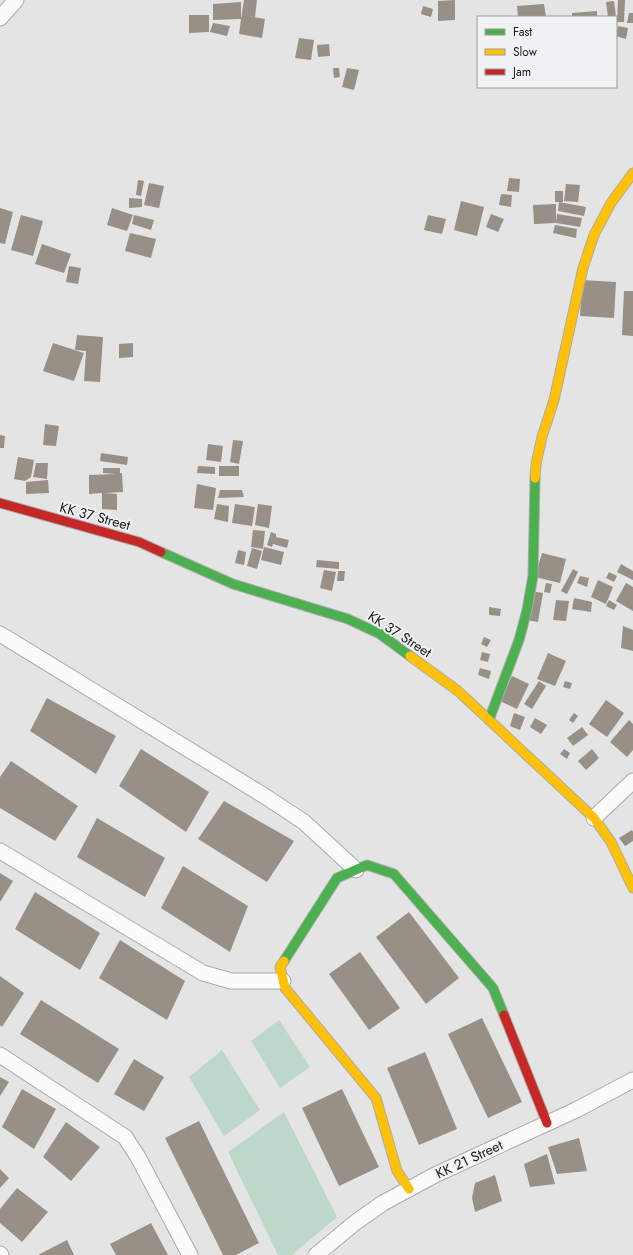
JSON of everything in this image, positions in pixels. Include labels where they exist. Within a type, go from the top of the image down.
[{"type":"street","points":[[0,18],[16,0]]},
{"type":"street","points":[[489,720],[519,640],[527,610],[533,576],[536,464],[542,437],[554,400],[583,268],[594,235],[611,203],[633,173]]},
{"type":"street","name":"KK 37 Street","points":[[0,504],[139,542],[233,584],[348,619],[380,634],[458,691],[594,818],[612,842],[633,888]]},
{"type":"street","points":[[0,634],[263,795],[304,822],[356,870]]},
{"type":"street","points":[[594,818],[633,781]]},
{"type":"street","points":[[0,851],[203,973],[231,981],[283,981]]},
{"type":"street","points":[[409,1189],[397,1171],[376,1098],[285,988],[283,981],[280,967],[338,878],[367,865],[394,874],[493,988],[547,1123]]},
{"type":"street","points":[[0,1055],[125,1137],[138,1157],[190,1255]]},
{"type":"street","name":"KK 21 Street","points":[[316,1255],[383,1202],[435,1175],[547,1123],[633,1080]]},
{"type":"green space","points":[[279,1020],[310,1067],[280,1088],[251,1041]]},
{"type":"green space","points":[[222,1050],[260,1110],[224,1136],[189,1077]]},
{"type":"green space","points":[[284,1112],[337,1217],[292,1255],[278,1255],[228,1152]]},
{"type":"building","points":[[244,0],[257,0],[255,17],[248,16],[265,19],[262,38],[239,34]]},
{"type":"building","points":[[455,0],[455,20],[438,21],[438,1]]},
{"type":"building","points":[[618,0],[625,0],[624,22],[617,22]]},
{"type":"building","points":[[614,1],[616,16],[608,16],[606,2]]},
{"type":"building","points":[[241,2],[241,19],[213,20],[213,4]]},
{"type":"building","points":[[544,4],[546,16],[518,16],[517,6]]},
{"type":"building","points":[[423,6],[433,9],[431,17],[421,14]]},
{"type":"building","points":[[597,11],[597,16],[572,16],[572,13]]},
{"type":"building","points":[[629,13],[633,13],[633,23],[627,23]]},
{"type":"building","points":[[189,15],[209,15],[209,32],[189,33]]},
{"type":"building","points":[[213,23],[230,26],[227,36],[210,32]]},
{"type":"building","points":[[618,26],[628,28],[626,39],[617,36]]},
{"type":"building","points":[[299,38],[314,40],[311,60],[295,58]]},
{"type":"building","points":[[329,44],[330,56],[318,57],[317,45]]},
{"type":"building","points":[[333,68],[339,68],[340,77],[334,78]]},
{"type":"building","points":[[347,68],[359,70],[354,90],[342,87]]},
{"type":"building","points":[[509,178],[520,179],[519,192],[507,191]]},
{"type":"building","points":[[138,180],[144,181],[141,196],[136,195]]},
{"type":"building","points":[[149,183],[164,186],[159,208],[144,205]]},
{"type":"building","points":[[566,184],[580,185],[578,202],[564,201]]},
{"type":"building","points":[[555,191],[563,191],[563,202],[555,202]]},
{"type":"building","points":[[501,194],[512,195],[511,207],[499,205]]},
{"type":"building","points":[[129,198],[142,199],[142,207],[129,208]]},
{"type":"building","points":[[461,201],[484,207],[477,236],[454,230]]},
{"type":"building","points":[[559,202],[586,207],[584,216],[558,211]]},
{"type":"building","points":[[556,204],[556,223],[534,224],[533,205]]},
{"type":"building","points":[[0,208],[13,212],[5,244],[0,243]]},
{"type":"building","points":[[112,208],[133,215],[127,231],[107,225]]},
{"type":"building","points":[[491,214],[504,219],[498,232],[486,227]]},
{"type":"building","points":[[557,214],[582,218],[580,227],[556,223]]},
{"type":"building","points":[[21,215],[43,221],[33,256],[11,250]]},
{"type":"building","points":[[134,215],[154,220],[151,230],[132,224]]},
{"type":"building","points":[[428,215],[446,219],[442,234],[424,230]]},
{"type":"building","points":[[555,225],[577,229],[576,238],[553,233]]},
{"type":"building","points":[[130,233],[156,239],[151,258],[125,251]]},
{"type":"building","points":[[42,244],[71,254],[64,273],[35,264]]},
{"type":"building","points":[[69,266],[81,268],[78,284],[66,282]]},
{"type":"building","points":[[582,280],[616,282],[614,318],[580,316]]},
{"type":"building","points":[[624,291],[633,291],[633,336],[622,335]]},
{"type":"building","points":[[77,335],[103,337],[100,382],[84,381],[86,351],[75,350]]},
{"type":"building","points":[[53,343],[84,353],[74,381],[43,371]]},
{"type":"building","points":[[133,343],[133,357],[119,358],[119,344]]},
{"type":"building","points":[[45,424],[59,426],[56,446],[43,445]]},
{"type":"building","points":[[0,435],[5,436],[4,448],[0,448]]},
{"type":"building","points":[[233,440],[243,441],[239,464],[230,462]]},
{"type":"building","points":[[208,444],[223,446],[221,462],[206,460]]},
{"type":"building","points":[[101,453],[128,457],[127,465],[100,461]]},
{"type":"building","points":[[18,457],[34,460],[31,477],[25,481],[14,479]]},
{"type":"building","points":[[36,463],[48,463],[47,479],[33,477]]},
{"type":"building","points":[[198,466],[215,467],[215,474],[197,473]]},
{"type":"building","points":[[219,466],[239,466],[239,476],[219,476]]},
{"type":"building","points":[[103,468],[120,468],[120,473],[122,473],[123,492],[105,493],[117,494],[117,510],[102,509],[102,493],[89,494],[89,475],[116,474],[103,473]]},
{"type":"building","points":[[48,480],[49,493],[26,494],[26,482]]},
{"type":"building","points":[[197,484],[216,488],[213,510],[194,508]]},
{"type":"building","points":[[220,490],[242,490],[244,497],[218,498]]},
{"type":"building","points":[[217,504],[229,506],[228,522],[214,519]]},
{"type":"building","points":[[235,504],[255,507],[252,526],[232,523]]},
{"type":"building","points":[[258,504],[272,506],[269,528],[255,525]]},
{"type":"building","points":[[253,530],[265,531],[263,549],[251,547]]},
{"type":"building","points":[[271,532],[276,534],[276,537],[289,540],[287,548],[273,544],[272,547],[267,545]]},
{"type":"building","points":[[264,547],[284,552],[281,565],[261,560]]},
{"type":"building","points":[[252,548],[262,551],[257,569],[247,566]]},
{"type":"building","points":[[238,550],[246,552],[244,565],[235,563]]},
{"type":"building","points":[[542,553],[566,559],[560,583],[535,577]]},
{"type":"building","points":[[317,560],[339,562],[339,569],[316,567]]},
{"type":"building","points":[[621,564],[633,571],[633,580],[617,572]]},
{"type":"building","points":[[573,569],[578,572],[567,594],[561,591]]},
{"type":"building","points":[[324,570],[336,572],[332,591],[320,588]]},
{"type":"building","points":[[338,571],[345,571],[344,581],[337,581]]},
{"type":"building","points":[[609,572],[617,576],[614,582],[606,578]]},
{"type":"building","points":[[580,576],[589,578],[587,587],[577,583]]},
{"type":"building","points":[[598,580],[613,587],[606,604],[591,597]]},
{"type":"building","points":[[546,583],[552,584],[550,593],[544,592]]},
{"type":"building","points":[[626,583],[633,587],[633,611],[616,601]]},
{"type":"building","points":[[530,591],[543,593],[538,622],[526,620]]},
{"type":"building","points":[[574,598],[592,602],[591,612],[572,609]]},
{"type":"building","points":[[556,600],[569,601],[566,621],[553,620]]},
{"type":"building","points":[[609,600],[617,605],[614,610],[606,606]]},
{"type":"building","points":[[489,607],[501,609],[500,616],[489,615]]},
{"type":"building","points":[[623,626],[633,630],[633,651],[621,648]]},
{"type":"building","points":[[484,637],[491,640],[487,647],[481,644]]},
{"type":"building","points":[[482,652],[490,654],[488,662],[480,660]]},
{"type":"building","points":[[548,653],[566,661],[555,686],[537,679]]},
{"type":"building","points":[[480,668],[491,671],[489,679],[478,675]]},
{"type":"building","points":[[512,676],[529,684],[517,709],[500,701]]},
{"type":"building","points":[[539,681],[546,686],[532,709],[524,704]]},
{"type":"building","points":[[565,681],[572,683],[570,689],[563,687]]},
{"type":"building","points":[[47,698],[116,736],[96,774],[30,731]]},
{"type":"building","points":[[606,700],[624,713],[607,737],[589,724]]},
{"type":"building","points":[[514,713],[525,717],[520,730],[510,726]]},
{"type":"building","points":[[574,713],[578,716],[573,723],[569,720]]},
{"type":"building","points":[[535,718],[547,725],[541,734],[530,727]]},
{"type":"building","points":[[629,720],[633,724],[633,750],[627,757],[610,742]]},
{"type":"building","points":[[582,727],[588,735],[573,746],[567,738]]},
{"type":"building","points":[[141,749],[209,792],[186,832],[119,786]]},
{"type":"building","points":[[564,749],[570,753],[567,759],[560,754]]},
{"type":"building","points":[[592,749],[599,758],[586,770],[578,761]]},
{"type":"building","points":[[11,761],[78,806],[55,841],[0,808],[0,777]]},
{"type":"building","points":[[224,801],[294,841],[267,882],[198,839]]},
{"type":"building","points":[[97,818],[165,858],[145,897],[77,857]]},
{"type":"building","points":[[632,830],[633,841],[625,846],[619,838]]},
{"type":"building","points":[[183,866],[248,906],[230,952],[161,908]]},
{"type":"building","points":[[0,873],[13,881],[0,902]]},
{"type":"building","points":[[35,892],[100,933],[80,970],[15,929]]},
{"type":"building","points":[[409,912],[459,978],[426,1004],[376,937]]},
{"type":"building","points":[[120,940],[185,981],[167,1020],[99,978]]},
{"type":"building","points":[[360,952],[400,1008],[369,1030],[329,974]]},
{"type":"building","points":[[0,976],[24,993],[2,1027],[0,1025]]},
{"type":"building","points":[[41,1000],[119,1049],[98,1083],[20,1034]]},
{"type":"building","points":[[482,1018],[522,1102],[488,1118],[448,1034]]},
{"type":"building","points":[[425,1052],[457,1129],[419,1145],[387,1068]]},
{"type":"building","points":[[134,1059],[164,1077],[144,1111],[114,1094]]},
{"type":"building","points":[[0,1077],[9,1082],[0,1096]]},
{"type":"building","points":[[22,1089],[56,1109],[34,1149],[2,1127]]},
{"type":"building","points":[[342,1089],[379,1167],[339,1186],[302,1108]]},
{"type":"building","points":[[199,1121],[259,1243],[236,1255],[223,1255],[165,1138]]},
{"type":"building","points":[[66,1122],[100,1147],[71,1181],[43,1157]]},
{"type":"building","points":[[579,1138],[587,1171],[557,1174],[548,1147]]},
{"type":"building","points":[[547,1154],[555,1184],[530,1187],[524,1164]]},
{"type":"building","points":[[0,1169],[9,1178],[0,1188]]},
{"type":"building","points":[[495,1175],[502,1201],[475,1212],[472,1198],[475,1183]]},
{"type":"building","points":[[17,1188],[48,1212],[22,1242],[0,1223],[0,1209]]},
{"type":"building","points":[[151,1223],[168,1255],[116,1255],[110,1244]]},
{"type":"building","points":[[67,1240],[74,1255],[38,1255]]},
{"type":"traffic: fast","points":[[489,720],[519,640],[527,610],[533,576],[535,478]]},
{"type":"traffic: fast","points":[[161,552],[233,584],[348,619],[380,634],[410,656]]},
{"type":"traffic: fast","points":[[284,961],[337,878],[367,865],[394,874],[493,988],[504,1015]]},
{"type":"traffic: slow","points":[[535,478],[536,464],[542,437],[554,400],[583,268],[594,235],[611,203],[633,173]]},
{"type":"traffic: slow","points":[[410,656],[458,691],[594,818],[611,842],[633,888]]},
{"type":"traffic: slow","points":[[284,961],[280,967],[285,988],[376,1098],[397,1171],[409,1189]]},
{"type":"traffic: jam","points":[[0,503],[139,542],[161,552]]},
{"type":"traffic: jam","points":[[504,1015],[547,1123]]}]
